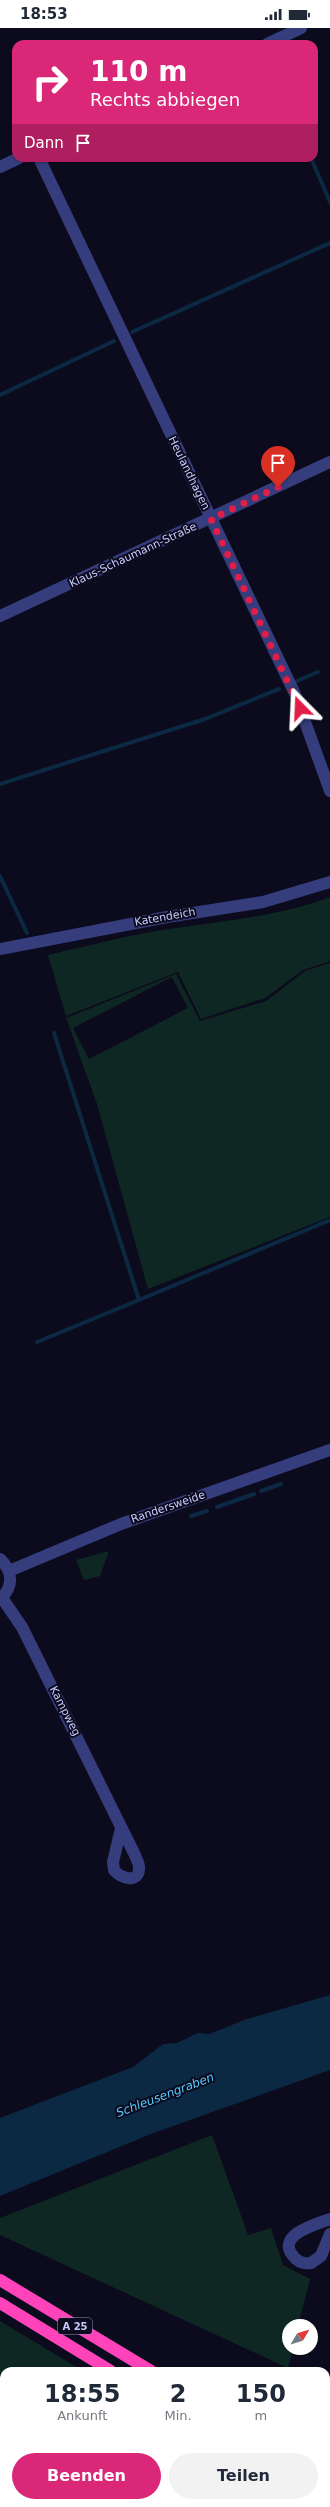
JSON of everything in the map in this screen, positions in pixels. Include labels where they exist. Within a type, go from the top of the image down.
[{"type":"highway","name":"A 25","points":[[0,2280],[144,2367]]},
{"type":"highway","name":"A 25","points":[[0,2303],[104,2367]]},
{"type":"street","points":[[276,40],[301,28]]},
{"type":"street","points":[[0,167],[12,161]]},
{"type":"street","name":"Heulandhagen","points":[[40,162],[295,694],[330,791]]},
{"type":"street","name":"Klaus-Schaumann-Straße","points":[[0,616],[211,519],[330,462]]},
{"type":"street","name":"Katendeich","points":[[0,949],[167,917],[263,902],[330,882]]},
{"type":"street","name":"Randersweide","points":[[9,1571],[115,1526],[330,1450]]},
{"type":"street","points":[[0,1559],[9,1571],[9,1587],[1,1598]]},
{"type":"street","name":"Kampweg","points":[[1,1598],[22,1627],[121,1828]]},
{"type":"street","points":[[330,2219],[294,2234],[290,2242],[291,2253],[300,2262],[311,2263],[321,2256],[330,2234]]},
{"type":"green space","points":[[330,897],[330,961],[303,970],[265,998],[201,1019],[178,972],[66,1016],[48,955],[140,934],[260,916],[307,905]]},
{"type":"green space","points":[[330,963],[330,1217],[148,1289],[97,1104],[66,1018],[176,974],[200,1021],[266,1001],[305,971]],"holes":[[[172,977],[188,1008],[89,1059],[73,1028]]]},
{"type":"green space","points":[[109,1551],[100,1576],[84,1580],[76,1560]]},
{"type":"green space","points":[[212,2135],[248,2235],[271,2228],[283,2265],[310,2279],[300,2319],[282,2319],[282,2355],[291,2355],[288,2367],[286,2367],[0,2235],[0,2218]]},
{"type":"green space","points":[[0,2321],[76,2367],[0,2367]]},
{"type":"water","name":"Schleusengraben","points":[[330,1995],[330,2070],[151,2134],[0,2196],[0,2118],[133,2067],[163,2044],[177,2043],[198,2033],[209,2034],[247,2019]]},
{"type":"waterway","points":[[313,162],[330,202]]},
{"type":"waterway","points":[[132,332],[330,243]]},
{"type":"waterway","points":[[0,395],[114,341]]},
{"type":"waterway","points":[[297,681],[318,672]]},
{"type":"waterway","points":[[0,784],[205,719],[279,689]]},
{"type":"waterway","points":[[0,876],[27,933]]},
{"type":"waterway","points":[[37,1342],[139,1300],[54,1033]]},
{"type":"waterway","points":[[139,1300],[330,1220]]},
{"type":"waterway","points":[[261,1491],[281,1484]]},
{"type":"waterway","points":[[217,1507],[254,1494]]},
{"type":"waterway","points":[[191,1516],[207,1511]]},
{"type":"route","points":[[278,487],[211,519],[295,694],[300,708]]}]
